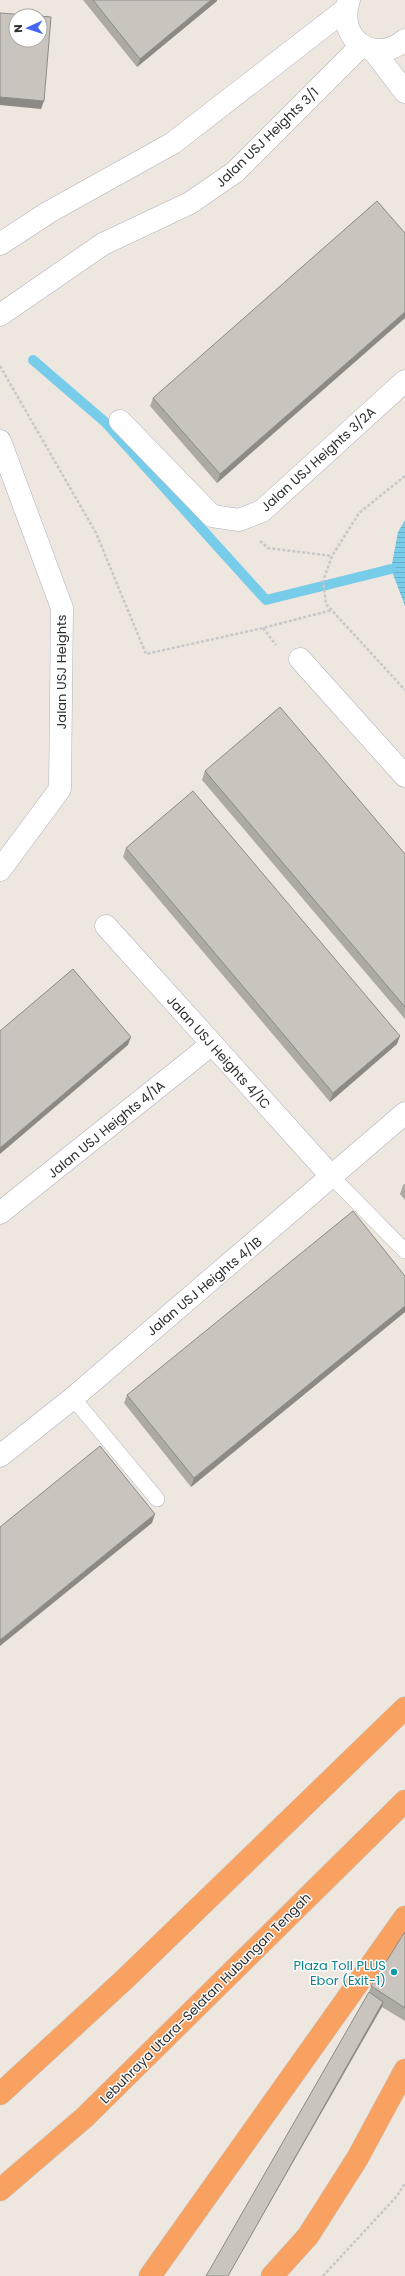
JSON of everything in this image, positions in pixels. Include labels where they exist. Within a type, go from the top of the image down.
[{"type":"highway","points":[[0,2094],[125,1979],[405,1708]]},
{"type":"highway","name":"Lebuhraya Utara–Selatan Hubungan Tengah","points":[[0,2190],[85,2117],[405,1801]]},
{"type":"highway","points":[[150,2276],[405,1917]]},
{"type":"highway","points":[[272,2276],[308,2236],[357,2159],[405,2070]]},
{"type":"street","points":[[347,4],[346,23],[351,36],[368,48],[405,92]]},
{"type":"street","points":[[0,244],[49,212],[173,143],[347,4]]},
{"type":"street","points":[[368,48],[385,51],[397,47],[405,40]]},
{"type":"street","name":"Jalan USJ Heights 3/1","points":[[0,315],[103,244],[190,203],[213,188],[235,172],[368,48]]},
{"type":"street","name":"Jalan USJ Heights 3/2A","points":[[120,421],[212,516],[239,520],[262,511],[405,381]]},
{"type":"street","name":"Jalan USJ Heights","points":[[0,441],[62,608],[60,788],[0,870]]},
{"type":"street","points":[[300,659],[405,776]]},
{"type":"street","name":"Jalan USJ Heights 4/1C","points":[[106,926],[332,1177]]},
{"type":"street","name":"Jalan USJ Heights 4/1A","points":[[0,1213],[212,1044]]},
{"type":"street","name":"Jalan USJ Heights 4/1B","points":[[0,1456],[73,1398],[405,1113]]},
{"type":"lane","points":[[332,1177],[405,1251]]},
{"type":"lane","points":[[73,1398],[157,1499]]},
{"type":"path","points":[[0,366],[96,533],[146,654],[263,628],[332,610]]},
{"type":"path","points":[[405,476],[359,513],[332,556],[324,581],[326,604],[405,690]]},
{"type":"path","points":[[239,520],[268,548],[332,556]]},
{"type":"path","points":[[323,2276],[397,2196],[405,2184]]},
{"type":"water","points":[[405,520],[405,606],[391,569],[398,532]]},
{"type":"building","points":[[93,0],[211,0],[140,59]]},
{"type":"building","points":[[0,13],[8,14],[8,48],[48,48],[48,17],[51,17],[44,101],[0,97]]},
{"type":"building","points":[[377,201],[405,233],[405,312],[220,474],[153,398]]},
{"type":"building","points":[[280,707],[405,854],[405,1007],[205,771]]},
{"type":"building","points":[[193,791],[400,1036],[333,1093],[126,848]]},
{"type":"building","points":[[73,969],[131,1037],[0,1148],[0,1031]]},
{"type":"building","points":[[353,1211],[405,1276],[405,1306],[194,1478],[127,1395]]},
{"type":"building","points":[[100,1446],[155,1514],[0,1640],[0,1527]]},
{"type":"building","name":"Plaza Toll PLUS Ebor (Exit-1)","points":[[405,1933],[405,2008],[371,1986]]},
{"type":"building","points":[[369,1992],[383,2002],[228,2276],[206,2276]]},
{"type":"waterway","points":[[33,360],[105,422],[266,600],[391,569]]},
{"type":"place","name":"Plaza Toll PLUS Ebor (Exit-1)","points":[[394,1972]]}]
